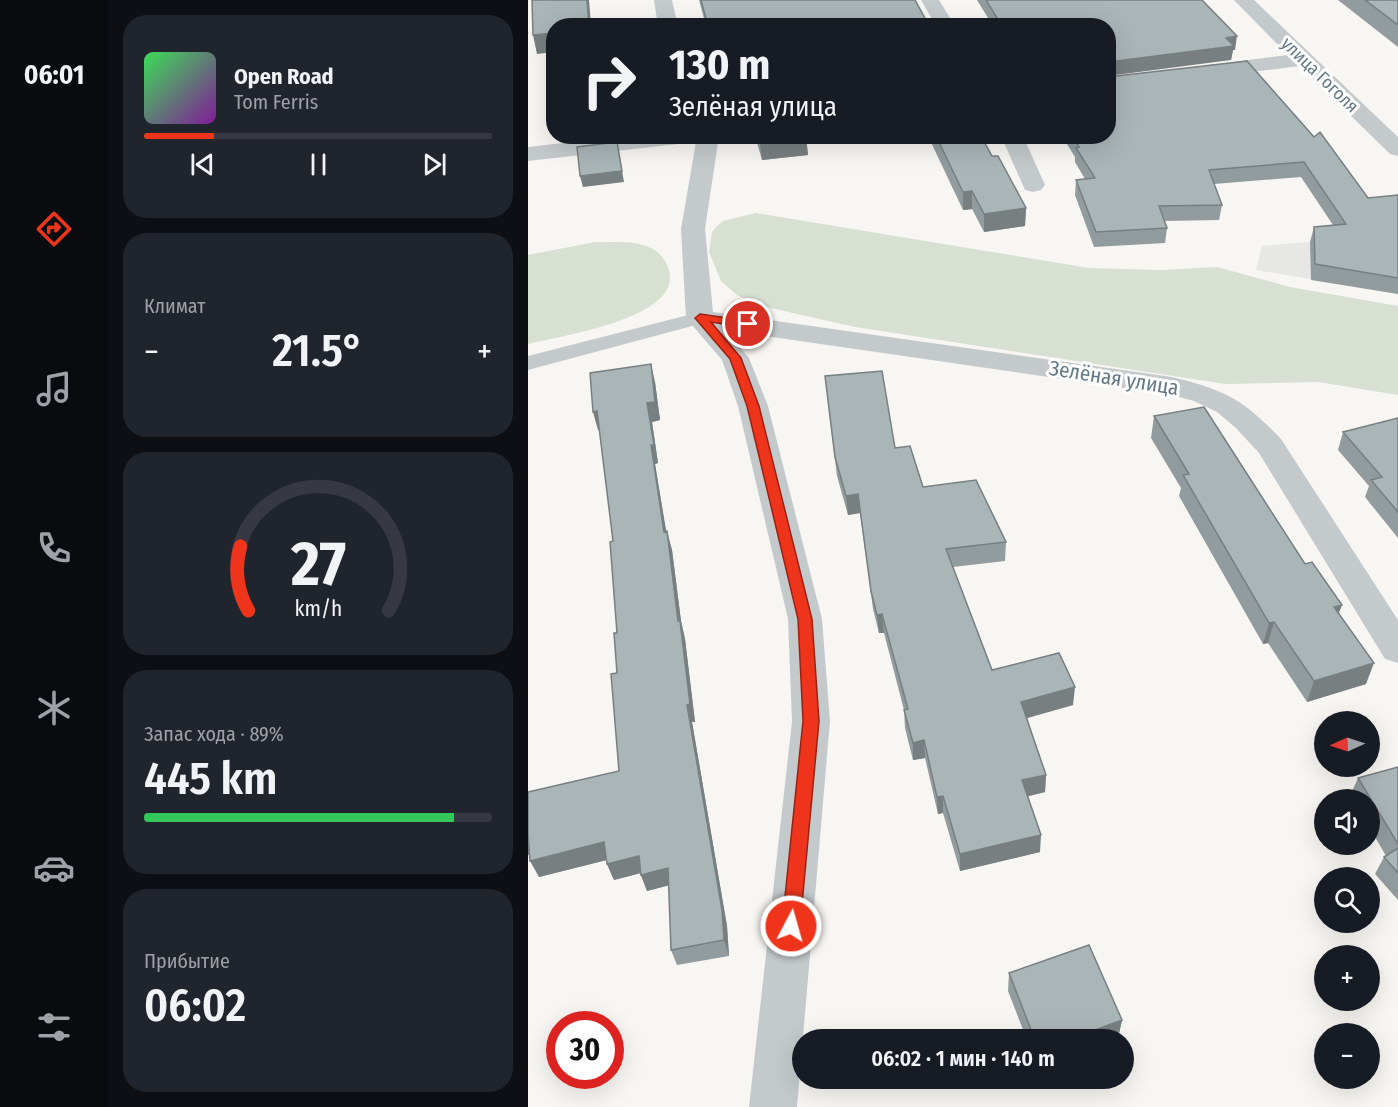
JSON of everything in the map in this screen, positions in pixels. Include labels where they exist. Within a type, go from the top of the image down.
[{"type":"street","points":[[663,0],[667,18]]},
{"type":"street","points":[[930,0],[941,18]]},
{"type":"street","name":"улица Гоголя","points":[[1243,0],[1398,149]]},
{"type":"street","points":[[1189,74],[1304,60]]},
{"type":"street","points":[[528,154],[619,144]]},
{"type":"street","points":[[707,144],[693,229],[700,318],[735,358],[753,406],[805,619],[811,721],[774,1107]]},
{"type":"street","points":[[1015,144],[1033,185]]},
{"type":"street","name":"Зелёная улица","points":[[700,318],[1172,386],[1204,394],[1226,403],[1247,421],[1270,446],[1398,649]]},
{"type":"lane","points":[[528,363],[700,318]]},
{"type":"shaded area","points":[[756,213],[1089,268],[1161,270],[1217,267],[1290,287],[1398,306],[1398,395],[1318,382],[1225,384],[855,327],[757,305],[737,295],[721,281],[709,252],[712,232],[723,221]]},
{"type":"shaded area","points":[[1398,234],[1398,294],[1256,270],[1262,246]]},
{"type":"shaded area","points":[[595,242],[626,242],[646,246],[655,251],[668,267],[669,285],[659,299],[641,312],[591,330],[528,344],[528,255]]},
{"type":"building","points":[[532,0],[587,0],[588,18],[546,18],[546,34],[533,35]]},
{"type":"building","points":[[701,0],[915,0],[925,18],[706,18]]},
{"type":"building","points":[[986,0],[1202,0],[1237,36],[1226,38],[1234,46],[1116,61],[1116,18],[997,18]]},
{"type":"building","points":[[1365,0],[1398,0],[1398,25]]},
{"type":"building","points":[[1247,61],[1314,137],[1320,132],[1368,198],[1398,195],[1398,278],[1315,264],[1314,227],[1346,224],[1304,162],[1209,170],[1222,205],[1159,206],[1167,228],[1096,232],[1076,180],[1095,178],[1076,148],[1079,147],[1077,144],[1116,144],[1116,76]]},
{"type":"building","points":[[617,144],[622,171],[580,176],[577,147]]},
{"type":"building","points":[[940,144],[985,144],[992,156],[998,156],[1026,208],[984,214],[972,191],[963,192]]},
{"type":"building","points":[[651,364],[655,402],[647,403],[654,445],[651,445],[664,532],[667,531],[690,704],[687,705],[722,910],[724,940],[671,950],[668,868],[641,875],[639,856],[607,864],[604,842],[530,861],[528,836],[528,792],[619,771],[611,674],[617,673],[614,633],[617,633],[610,542],[613,541],[597,411],[593,412],[590,373]]},
{"type":"building","points":[[882,371],[895,448],[910,446],[923,487],[976,480],[1006,542],[946,549],[992,670],[1059,653],[1075,687],[1021,702],[1046,775],[1022,780],[1041,835],[960,854],[943,796],[937,797],[924,740],[913,743],[904,710],[908,709],[882,614],[877,615],[871,591],[858,494],[846,496],[835,457],[825,376]]},
{"type":"building","points":[[1204,407],[1305,564],[1312,562],[1342,605],[1334,607],[1374,663],[1314,681],[1274,622],[1269,623],[1183,475],[1189,474],[1154,416]]},
{"type":"building","points":[[1398,418],[1398,512],[1371,480],[1382,477],[1343,432]]},
{"type":"building","points":[[1398,767],[1398,844],[1380,814],[1380,789],[1365,789],[1358,778],[1380,777],[1380,772]]},
{"type":"building","points":[[1398,848],[1398,873],[1384,857]]},
{"type":"building","points":[[1089,945],[1122,1020],[1098,1029],[1031,1029],[1009,973]]},
{"type":"route","points":[[748,324],[700,318],[735,358],[753,406],[805,619],[811,721],[791,926]]}]
